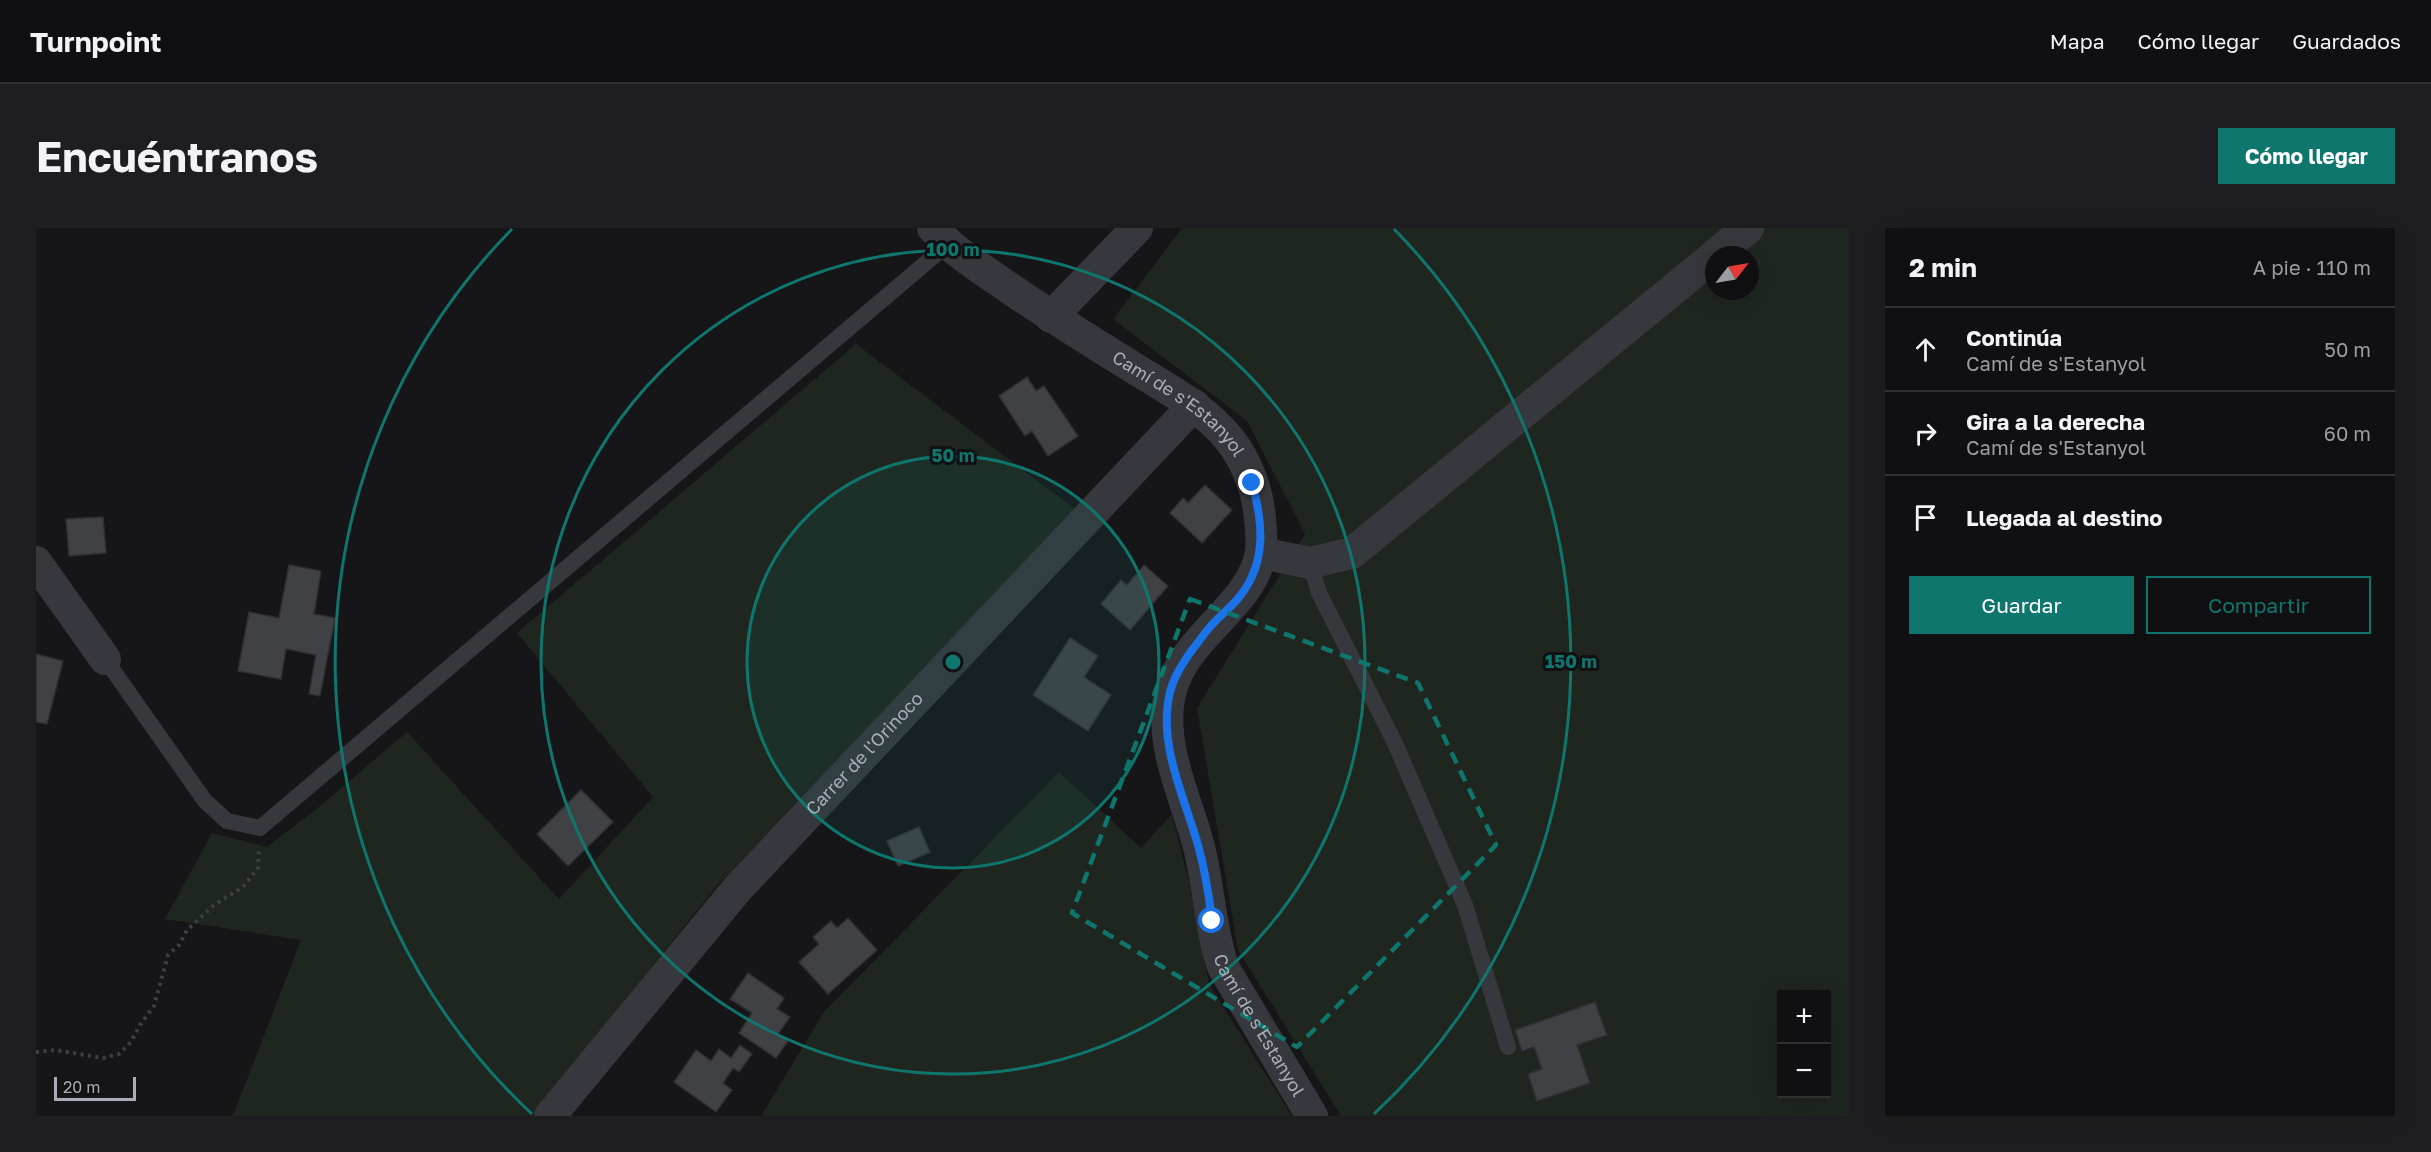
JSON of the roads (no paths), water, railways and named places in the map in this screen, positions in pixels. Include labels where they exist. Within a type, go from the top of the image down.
[{"type":"street","points":[[1051,317],[1137,228]]},
{"type":"street","points":[[1725,246],[1748,228]]},
{"type":"street","name":"Camí de s'Estanyol","points":[[940,236],[1051,317],[1194,405],[1219,426],[1243,460],[1259,507],[1261,552],[1241,596],[1208,629],[1173,680],[1168,703],[1167,725],[1171,756],[1208,884],[1216,946],[1223,967],[1312,1116]]},
{"type":"street","points":[[1261,552],[1310,563],[1352,553],[1705,262]]},
{"type":"street","name":"Carrer de l'Orinoco","points":[[550,1116],[738,888],[1194,405]]},
{"type":"street","points":[[36,562],[105,659]]},
{"type":"lane","points":[[105,659],[205,801],[228,821],[260,828],[940,236]]},
{"type":"lane","points":[[1310,563],[1319,592],[1394,741],[1465,905],[1508,1047]]}]
